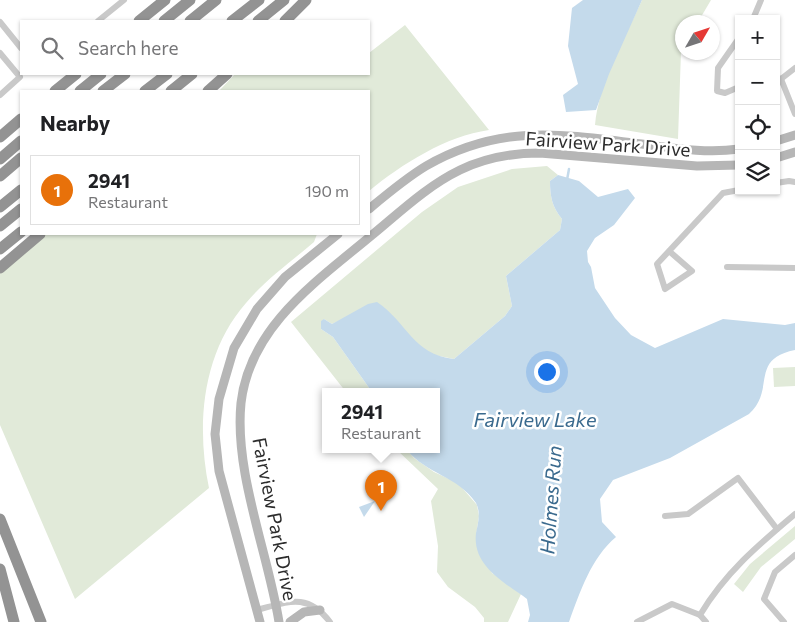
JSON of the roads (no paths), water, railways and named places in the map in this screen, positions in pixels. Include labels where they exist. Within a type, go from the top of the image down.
[{"type":"highway","points":[[140,20],[165,0]]},
{"type":"highway","points":[[165,20],[190,0]]},
{"type":"highway","points":[[191,20],[216,0]]},
{"type":"highway","points":[[233,20],[259,0]]},
{"type":"highway","points":[[259,20],[284,0]]},
{"type":"highway","points":[[285,20],[306,0]]},
{"type":"highway","points":[[56,90],[75,75]]},
{"type":"highway","points":[[81,90],[100,75]]},
{"type":"highway","points":[[104,90],[124,75]]},
{"type":"highway","points":[[146,90],[166,75]]},
{"type":"highway","points":[[172,90],[191,75]]},
{"type":"highway","points":[[209,90],[227,75]]},
{"type":"highway","points":[[0,130],[20,119]]},
{"type":"highway","points":[[0,137],[20,119]]},
{"type":"highway","points":[[0,159],[20,142]]},
{"type":"highway","points":[[0,176],[20,159]]},
{"type":"highway","points":[[0,207],[20,191]]},
{"type":"highway","points":[[0,226],[20,210]]},
{"type":"highway","points":[[0,249],[20,233]]},
{"type":"highway","points":[[0,268],[39,235]]},
{"type":"highway","points":[[0,519],[41,622]]},
{"type":"highway","points":[[0,569],[14,622]]},
{"type":"highway","points":[[0,601],[10,622]]},
{"type":"main road","name":"Fairview Park Drive","points":[[370,208],[407,179],[445,156],[466,146],[502,137],[551,135],[693,151],[735,149]]},
{"type":"main road","points":[[780,140],[795,135]]},
{"type":"main road","points":[[780,157],[795,152]]},
{"type":"main road","name":"Fairview Park Drive","points":[[278,622],[276,605],[244,469],[240,435],[242,404],[247,380],[261,346],[275,323],[301,294],[423,192],[460,170],[490,158],[521,153],[540,153],[697,166],[735,165]]},
{"type":"main road","name":"Fairview Park Drive","points":[[260,622],[219,471],[215,434],[219,399],[234,348],[256,309],[286,277],[337,235]]},
{"type":"main road","points":[[290,622],[304,612],[320,610]]},
{"type":"street","points":[[99,20],[124,0]]},
{"type":"street","points":[[755,15],[762,0]]},
{"type":"street","points":[[0,22],[20,47]]},
{"type":"street","points":[[735,43],[718,68],[718,90],[725,93],[735,89]]},
{"type":"street","points":[[731,48],[735,50]]},
{"type":"street","points":[[0,53],[20,77],[0,95]]},
{"type":"street","points":[[780,77],[795,68]]},
{"type":"street","points":[[780,80],[795,114]]},
{"type":"street","points":[[780,182],[795,182]]},
{"type":"street","points":[[669,251],[692,272],[665,289],[657,264],[669,251],[723,193],[735,191]]},
{"type":"street","points":[[727,267],[795,268]]},
{"type":"street","points":[[665,516],[688,514],[738,478],[777,529]]},
{"type":"street","points":[[700,615],[719,584],[732,569],[795,514]]},
{"type":"street","points":[[784,622],[764,599],[775,572],[795,555]]},
{"type":"street","points":[[257,610],[301,601],[320,610],[330,622]]},
{"type":"street","points":[[637,622],[672,604],[700,615],[706,622]]},
{"type":"water","points":[[583,0],[642,0],[609,74],[596,110],[566,112],[563,95],[578,84],[568,46],[572,8]]},
{"type":"water","name":"Fairview Lake","points":[[558,175],[579,181],[598,197],[628,189],[635,198],[614,225],[595,238],[587,251],[595,288],[615,318],[631,335],[655,348],[723,319],[785,325],[795,323],[795,350],[781,354],[772,360],[767,368],[757,405],[749,414],[670,458],[613,480],[600,499],[602,522],[616,537],[607,545],[593,565],[582,587],[569,622],[528,622],[530,615],[527,599],[491,572],[479,555],[476,545],[479,514],[476,503],[460,487],[423,465],[410,453],[440,453],[440,388],[369,388],[333,337],[321,329],[321,321],[324,319],[332,324],[368,304],[377,302],[419,344],[440,356],[454,359],[505,316],[512,306],[506,276],[560,230],[562,219],[554,206],[550,181]]},
{"type":"water","points":[[375,501],[364,517],[359,507]]},
{"type":"waterway","name":"Holmes Run","points":[[567,180],[569,169]]},
{"type":"place","name":"2941","points":[[381,511]]}]
